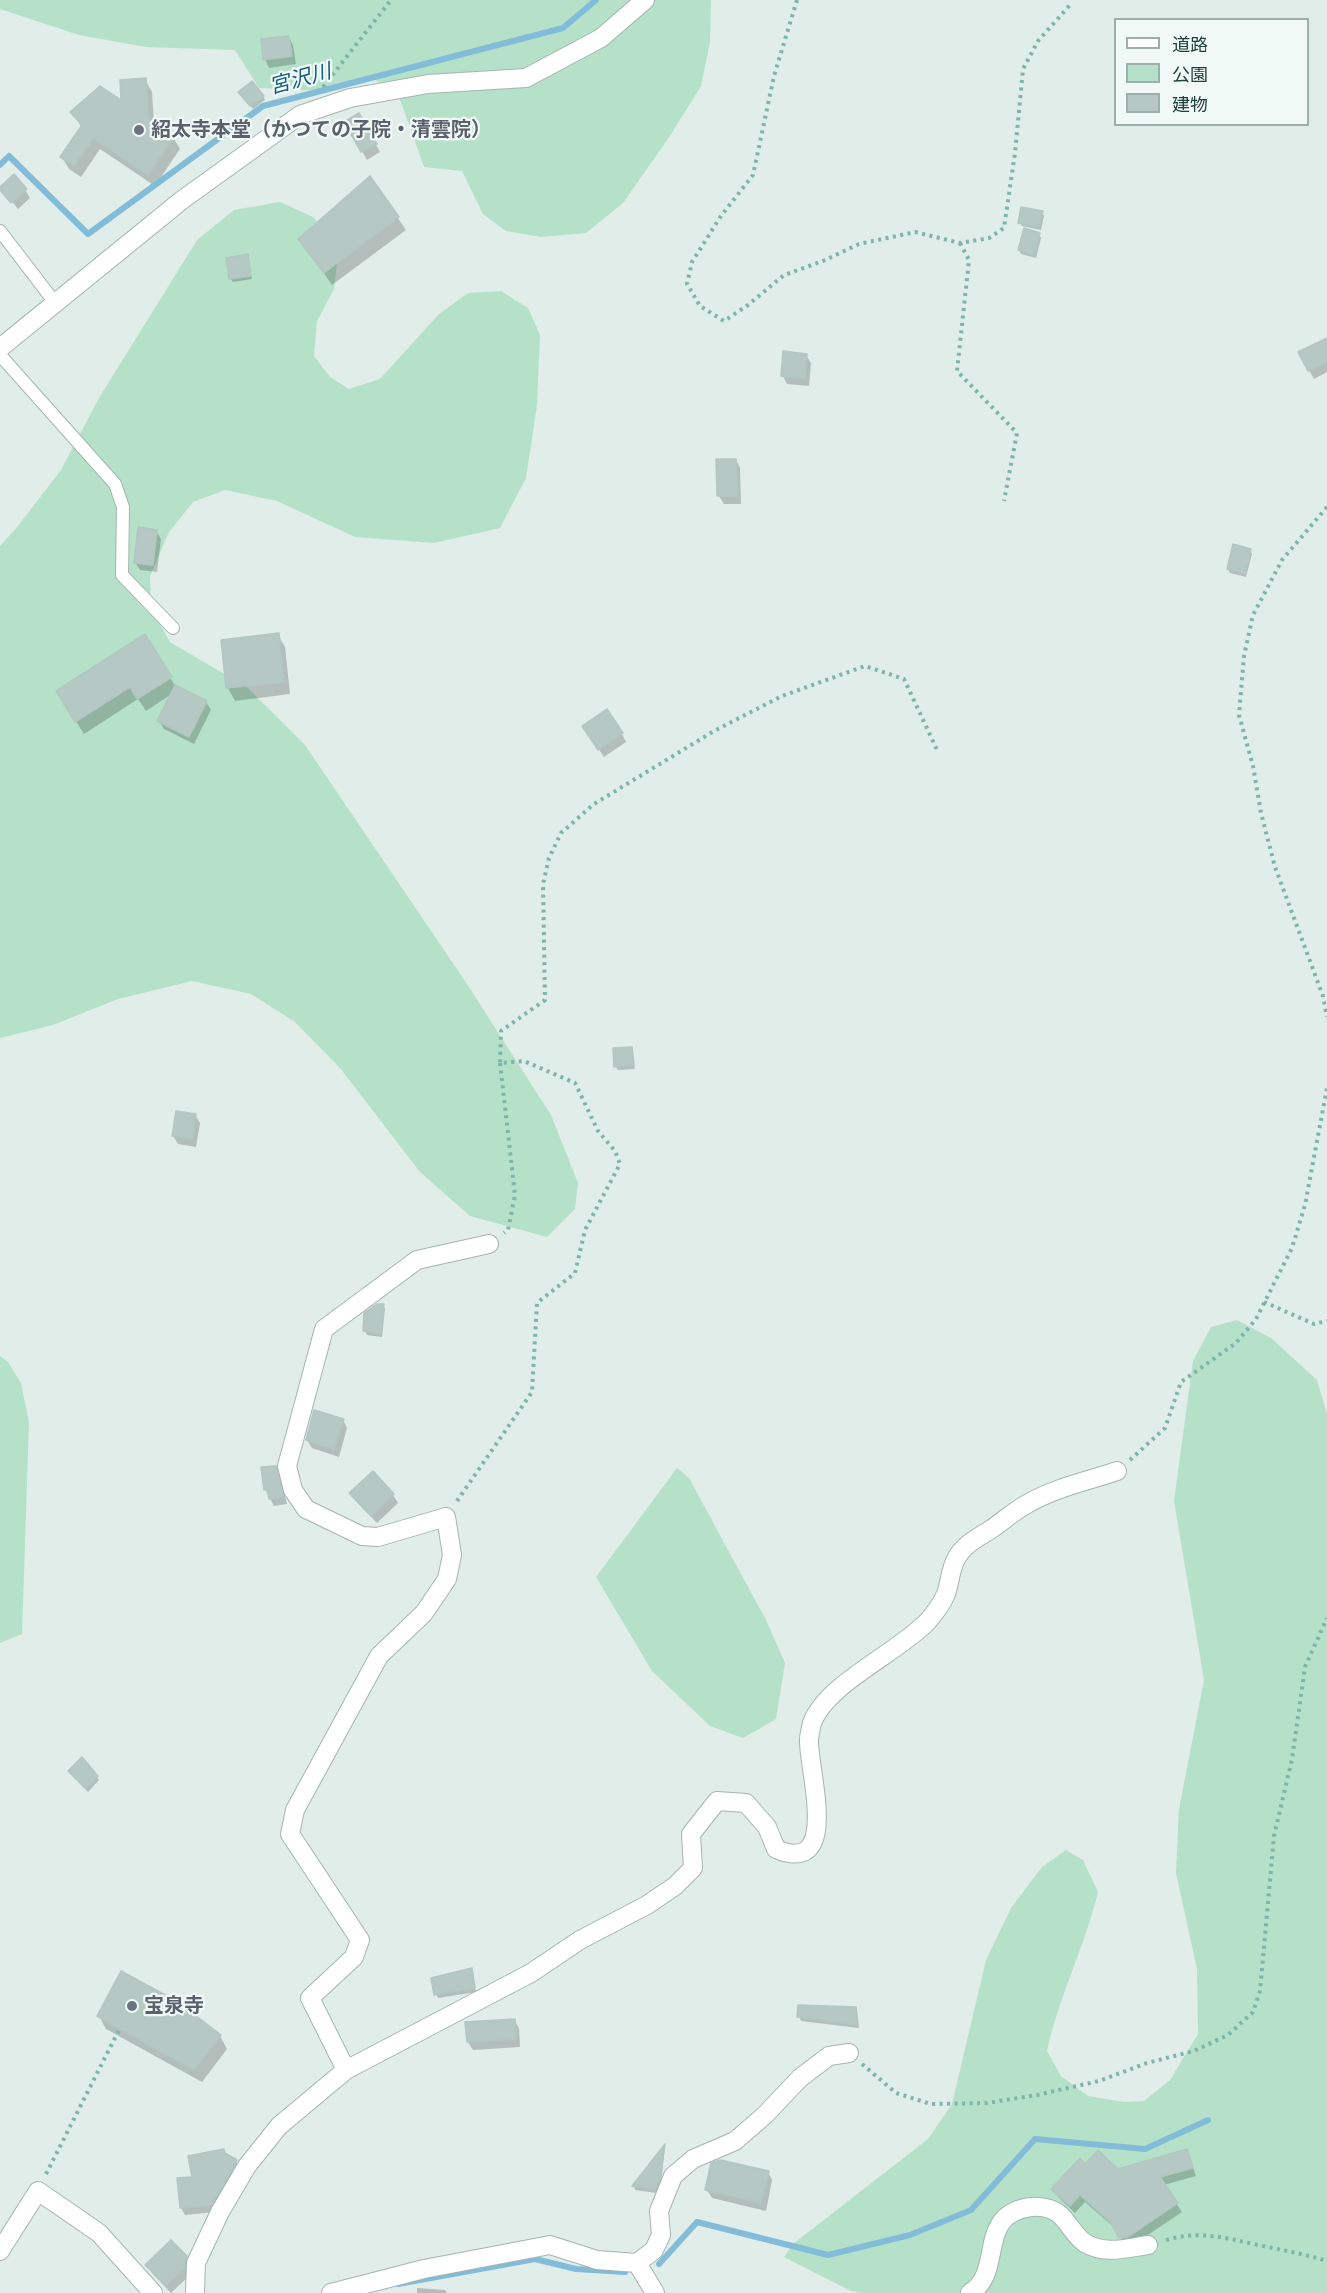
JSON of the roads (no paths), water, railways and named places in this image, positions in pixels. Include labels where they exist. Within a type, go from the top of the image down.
[{"type":"street","points":[[0,348],[183,200],[300,115],[350,98],[428,84],[526,78],[601,38],[645,0]]},
{"type":"street","points":[[346,2070],[310,1998],[354,1957],[360,1940],[290,1834],[295,1810],[380,1656],[424,1613],[447,1579],[452,1555],[446,1517],[378,1538],[362,1536],[306,1509],[293,1490],[287,1467],[324,1329],[417,1260],[489,1245]]},
{"type":"street","points":[[195,2293],[195,2264],[220,2212],[247,2166],[279,2126],[346,2070],[531,1973],[580,1940],[647,1905],[675,1886],[693,1868],[691,1834],[717,1802],[746,1803],[767,1827],[776,1849],[791,1855],[804,1853],[813,1842],[817,1830],[816,1794],[809,1740],[813,1722],[823,1705],[847,1683],[928,1621],[945,1596],[955,1560],[966,1545],[1035,1500],[1117,1471]]},
{"type":"street","points":[[331,2293],[376,2288],[424,2269],[550,2245],[597,2260],[637,2263],[654,2250],[661,2235],[659,2211],[673,2176],[693,2159],[735,2141],[765,2115],[800,2078],[829,2056],[849,2053]]},
{"type":"street","points":[[0,2251],[38,2191],[99,2233],[153,2293]]},
{"type":"street","points":[[970,2293],[985,2279],[994,2234],[1005,2217],[1023,2208],[1042,2206],[1060,2215],[1085,2242],[1108,2251],[1148,2245]]},
{"type":"street","points":[[637,2263],[655,2293]]},
{"type":"lane","points":[[0,231],[56,304]]},
{"type":"lane","points":[[0,355],[116,484],[123,507],[122,575],[172,628]]},
{"type":"waterway","name":"宮沢川","points":[[0,165],[9,156],[88,234],[263,106],[563,28],[596,0]]},
{"type":"waterway","points":[[659,2264],[697,2222],[828,2255],[910,2235],[971,2210],[1035,2139],[1145,2149],[1208,2120]]},
{"type":"waterway","points":[[398,2284],[535,2259],[576,2269],[625,2272]]},
{"type":"place","name":"紹太寺本堂（かつての子院・清雲院）","points":[[139,130]]},
{"type":"place","name":"宝泉寺","points":[[132,2006]]}]
